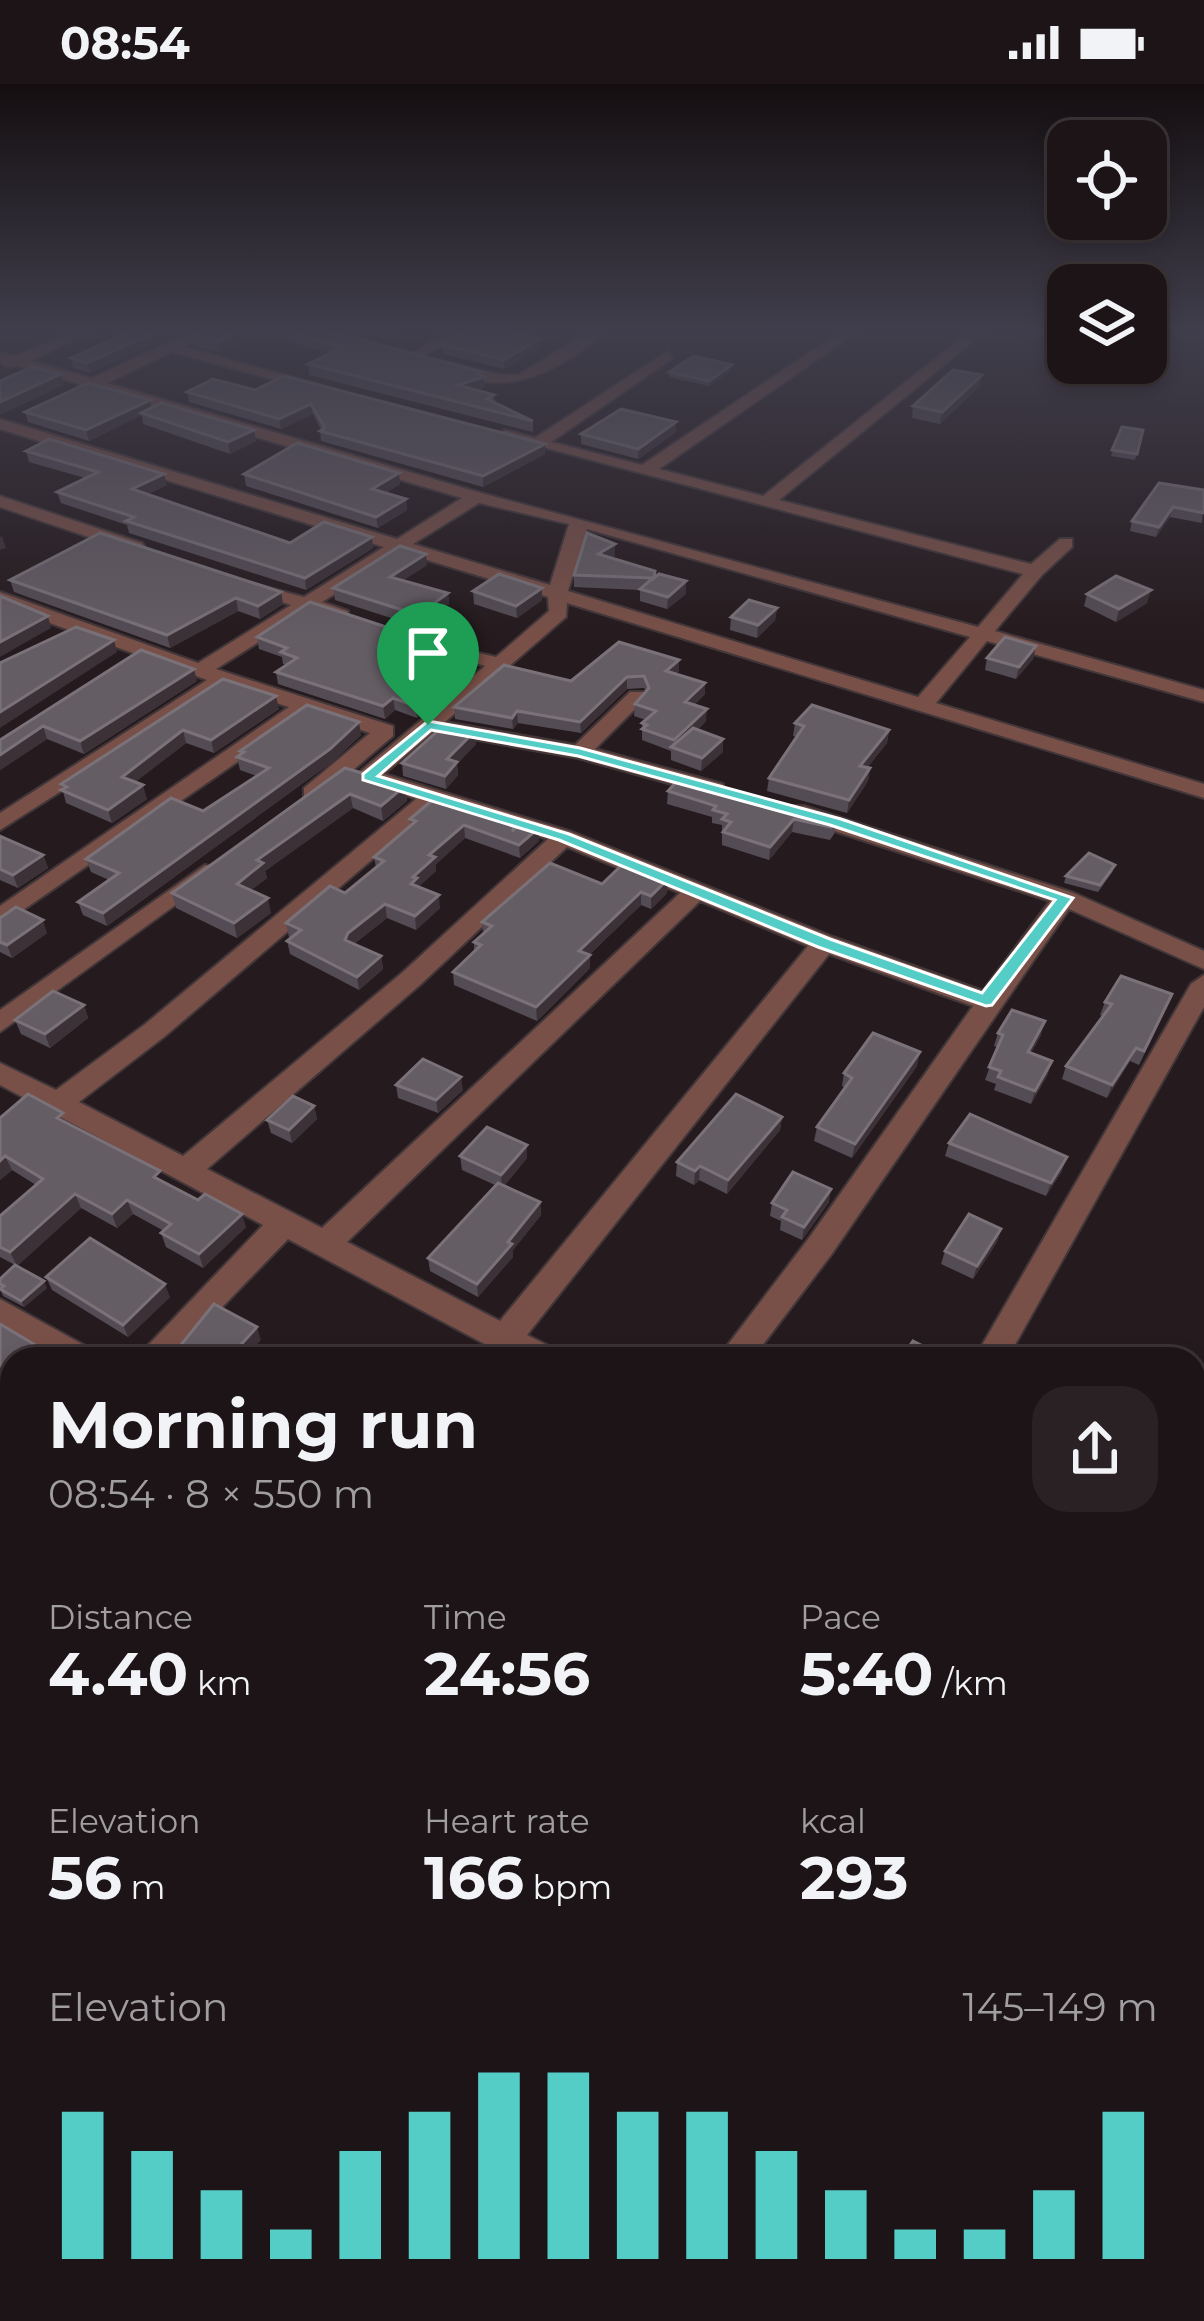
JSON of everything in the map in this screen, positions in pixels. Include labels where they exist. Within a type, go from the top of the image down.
[{"type":"street","points":[[47,434],[399,548],[1204,790]]},
{"type":"street","points":[[250,434],[1204,696]]},
{"type":"street","points":[[505,434],[1036,571]]},
{"type":"street","points":[[538,443],[551,434]]},
{"type":"street","points":[[645,471],[699,434]]},
{"type":"street","points":[[766,502],[850,434]]},
{"type":"street","points":[[0,823],[307,605],[476,497]]},
{"type":"street","points":[[0,502],[154,553]]},
{"type":"street","points":[[286,812],[428,725],[559,614],[554,592],[578,534],[578,521]]},
{"type":"street","points":[[923,705],[1036,571],[1066,543]]},
{"type":"street","points":[[219,575],[372,625]]},
{"type":"street","points":[[4,603],[385,731],[356,773]]},
{"type":"street","points":[[60,637],[80,626]]},
{"type":"street","points":[[415,638],[502,665]]},
{"type":"street","points":[[109,671],[145,648]]},
{"type":"street","points":[[580,752],[637,696]]},
{"type":"street","points":[[0,918],[307,704]]},
{"type":"street","points":[[428,725],[580,752],[729,793]]},
{"type":"street","points":[[356,773],[564,837],[824,943],[986,1001]]},
{"type":"street","points":[[58,1103],[154,1030],[431,798]]},
{"type":"street","points":[[772,804],[1065,898],[1204,961]]},
{"type":"street","points":[[185,1171],[412,978],[564,837]]},
{"type":"street","points":[[0,1023],[229,854]]},
{"type":"street","points":[[323,1246],[696,890]]},
{"type":"street","points":[[743,1347],[806,1272],[986,1001],[1065,898]]},
{"type":"street","points":[[505,1340],[824,943]]},
{"type":"street","points":[[997,1347],[1204,984]]},
{"type":"street","points":[[0,1073],[519,1347]]},
{"type":"street","points":[[163,1347],[283,1224]]},
{"type":"street","points":[[0,1312],[59,1347]]},
{"type":"building","points":[[205,434],[244,434],[228,442]]},
{"type":"building","points":[[332,434],[508,434],[545,444],[483,476]]},
{"type":"building","points":[[582,434],[659,434],[638,449]]},
{"type":"building","points":[[1119,434],[1142,434],[1137,454],[1112,450]]},
{"type":"building","points":[[49,439],[164,474],[132,489],[290,543],[324,522],[372,537],[305,578],[126,521],[134,517],[57,492],[98,472],[26,451]]},
{"type":"building","points":[[297,443],[399,473],[372,489],[406,499],[376,517],[244,474]]},
{"type":"building","points":[[1159,483],[1204,490],[1204,513],[1173,507],[1159,527],[1132,521]]},
{"type":"building","points":[[100,533],[281,592],[258,606],[236,598],[167,635],[10,580]]},
{"type":"building","points":[[587,533],[615,544],[598,554],[655,571],[654,578],[659,574],[686,581],[668,597],[640,589],[653,578],[574,575]]},
{"type":"building","points":[[400,546],[426,554],[390,577],[448,593],[418,615],[333,588]]},
{"type":"building","points":[[499,574],[542,588],[516,606],[473,591]]},
{"type":"building","points":[[1116,576],[1151,590],[1119,609],[1087,594]]},
{"type":"building","points":[[0,596],[48,616],[0,642]]},
{"type":"building","points":[[749,600],[777,608],[758,625],[731,617]]},
{"type":"building","points":[[310,602],[475,656],[416,706],[393,698],[383,706],[276,672],[297,658],[281,652],[287,648],[257,637]]},
{"type":"building","points":[[76,627],[114,640],[0,712],[0,663]]},
{"type":"building","points":[[1005,637],[1036,646],[1019,667],[987,658]]},
{"type":"building","points":[[619,642],[679,660],[666,671],[705,683],[685,702],[707,709],[674,740],[642,729],[647,725],[642,723],[656,711],[635,704],[649,688],[644,676],[627,677],[580,722],[517,711],[512,718],[454,707],[504,665],[571,681]]},
{"type":"building","points":[[141,650],[194,669],[80,741],[43,726],[0,755],[0,740]]},
{"type":"building","points":[[223,679],[276,696],[211,740],[183,730],[122,777],[143,785],[108,810],[61,790],[67,787],[61,784]]},
{"type":"building","points":[[307,705],[359,722],[330,749],[103,913],[78,902],[119,873],[86,859],[171,798],[203,811],[269,768],[237,757]]},
{"type":"building","points":[[812,705],[889,730],[860,766],[870,768],[849,800],[769,778],[804,726],[795,723]]},
{"type":"building","points":[[443,726],[475,731],[447,759],[457,762],[445,776],[402,763]]},
{"type":"building","points":[[693,728],[723,739],[702,758],[671,747]]},
{"type":"building","points":[[345,768],[405,786],[381,806],[350,794],[257,860],[263,863],[237,884],[268,898],[234,923],[172,893]]},
{"type":"building","points":[[680,778],[836,821],[831,827],[794,819],[770,847],[723,832],[731,822],[722,819],[727,814],[713,810],[716,806],[668,791]]},
{"type":"building","points":[[436,797],[518,822],[512,831],[522,823],[539,828],[519,845],[464,825],[429,855],[435,857],[413,877],[417,878],[411,884],[439,895],[415,916],[385,904],[348,933],[345,940],[381,956],[357,977],[287,941],[301,930],[286,923],[330,886],[345,893],[384,861],[374,857]]},
{"type":"building","points":[[0,836],[43,855],[13,875],[0,869]]},
{"type":"building","points":[[1089,853],[1115,865],[1100,885],[1066,876]]},
{"type":"building","points":[[625,862],[668,879],[651,896],[641,892],[579,951],[590,955],[536,1007],[453,972],[481,945],[474,942],[492,926],[482,922],[550,863],[602,884]]},
{"type":"building","points":[[16,907],[43,920],[7,945],[0,942],[0,918]]},
{"type":"building","points":[[1121,976],[1172,994],[1144,1051],[1136,1048],[1112,1085],[1066,1066],[1112,1004],[1105,1002]]},
{"type":"building","points":[[53,991],[84,1005],[45,1034],[15,1020]]},
{"type":"building","points":[[1012,1010],[1045,1021],[1028,1052],[1052,1061],[1035,1091],[998,1077],[1001,1071],[989,1067],[1003,1035],[998,1033]]},
{"type":"building","points":[[873,1033],[920,1052],[855,1144],[817,1127],[852,1078],[844,1073]]},
{"type":"building","points":[[423,1059],[461,1077],[436,1100],[396,1085]]},
{"type":"building","points":[[28,1094],[63,1113],[57,1118],[160,1171],[154,1177],[198,1200],[205,1194],[242,1214],[199,1254],[161,1233],[171,1224],[127,1200],[112,1214],[75,1194],[10,1252],[0,1247],[0,1216],[43,1179],[5,1156],[0,1161],[0,1118]]},
{"type":"building","points":[[736,1094],[782,1117],[728,1180],[700,1166],[695,1171],[677,1162]]},
{"type":"building","points":[[293,1096],[314,1106],[289,1130],[267,1120]]},
{"type":"building","points":[[970,1114],[1067,1157],[1051,1183],[949,1143]]},
{"type":"building","points":[[487,1127],[527,1145],[501,1175],[460,1156]]},
{"type":"building","points":[[793,1172],[831,1189],[804,1227],[782,1217],[787,1210],[772,1203]]},
{"type":"building","points":[[498,1183],[540,1202],[477,1284],[428,1258]]},
{"type":"building","points":[[969,1214],[1001,1229],[977,1266],[945,1251]]},
{"type":"building","points":[[90,1238],[165,1284],[123,1325],[46,1277]]},
{"type":"building","points":[[15,1265],[44,1281],[21,1301],[0,1289],[4,1286],[0,1279]]},
{"type":"building","points":[[214,1304],[257,1327],[239,1347],[179,1347]]},
{"type":"building","points":[[0,1324],[37,1346],[36,1347],[0,1347]]},
{"type":"route","points":[[428,725],[580,752],[836,822],[1065,898],[986,1001],[824,943],[564,837],[368,777],[428,725]]}]
